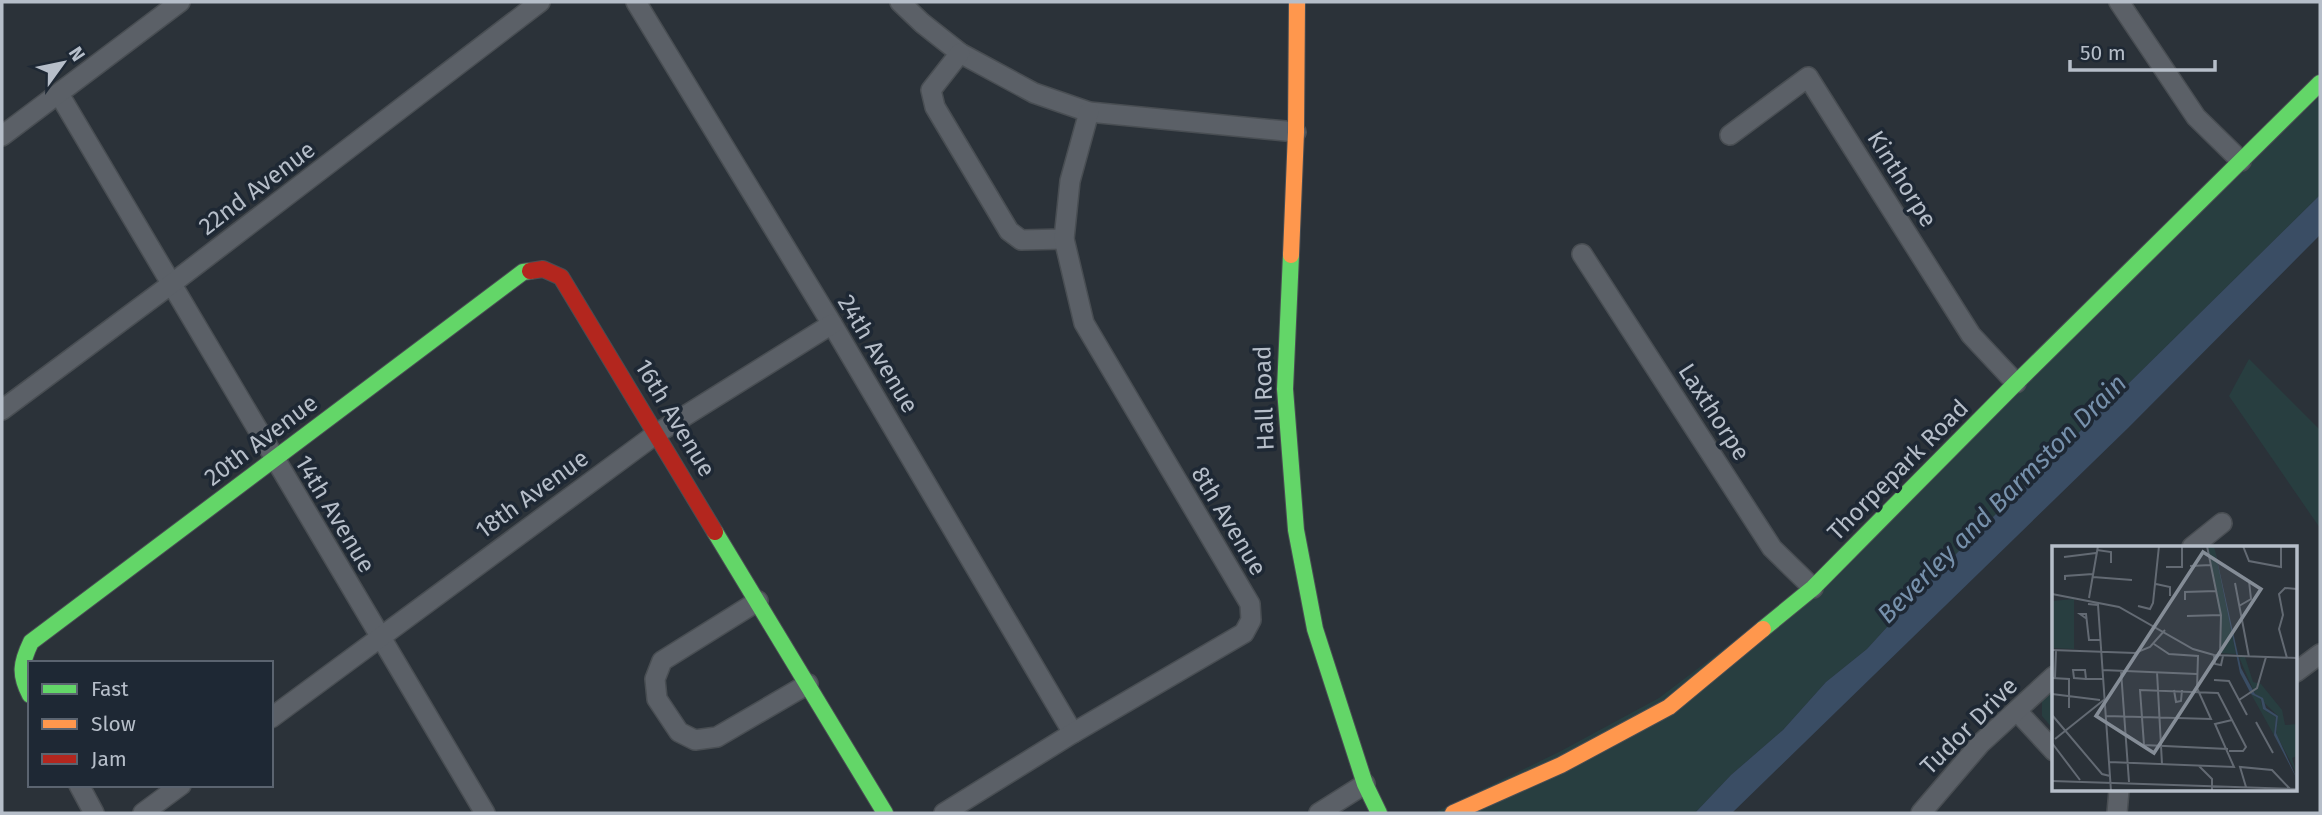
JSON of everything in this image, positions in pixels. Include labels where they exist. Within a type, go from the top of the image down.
[{"type":"street","points":[[2,136],[180,2]]},
{"type":"street","name":"22nd Avenue","points":[[2,410],[540,2]]},
{"type":"street","name":"24th Avenue","points":[[636,2],[832,324],[1073,733]]},
{"type":"street","points":[[900,2],[960,52],[1034,93],[1089,112],[1296,132]]},
{"type":"street","name":"Hall Road","points":[[1297,2],[1296,132],[1285,389],[1296,530],[1315,629],[1365,784],[1379,813]]},
{"type":"street","points":[[2119,2],[2196,117],[2241,160]]},
{"type":"street","points":[[960,52],[931,90],[935,107],[1009,231],[1021,240],[1064,239]]},
{"type":"street","name":"Kinthorpe","points":[[1730,135],[1808,77],[1971,335],[2015,383]]},
{"type":"street","name":"Thorpepark Road","points":[[1453,813],[1561,765],[1668,707],[1814,588],[2015,383],[2320,83]]},
{"type":"street","name":"14th Avenue","points":[[59,94],[485,813]]},
{"type":"street","name":"8th Avenue","points":[[944,813],[1073,733],[1244,633],[1251,620],[1250,604],[1084,323],[1064,239],[1070,181],[1089,112]]},
{"type":"street","name":"Laxthorpe","points":[[1583,254],[1772,548],[1814,588]]},
{"type":"street","name":"16th Avenue","points":[[542,269],[561,277],[885,813]]},
{"type":"street","name":"20th Avenue","points":[[28,691],[21,679],[20,664],[31,642],[523,272],[542,269]]},
{"type":"street","name":"18th Avenue","points":[[273,717],[656,433],[832,324]]},
{"type":"street","points":[[2193,546],[2222,523]]},
{"type":"street","points":[[758,601],[662,661],[655,679],[657,699],[679,732],[695,740],[717,737],[808,684]]},
{"type":"street","points":[[2298,670],[2320,654]]},
{"type":"street","name":"Tudor Drive","points":[[1921,813],[1980,744],[2052,678]]},
{"type":"street","points":[[2017,711],[2052,749]]},
{"type":"street","points":[[1319,813],[1365,784]]},
{"type":"street","points":[[80,787],[94,813]]},
{"type":"street","points":[[143,813],[178,787]]},
{"type":"street","points":[[2118,813],[2119,790]]},
{"type":"green space","points":[[2320,96],[2320,195],[1929,581],[1867,649],[1826,682],[1783,730],[1731,775],[1695,813],[1434,813],[1561,751],[1659,698],[1787,601]]},
{"type":"green space","points":[[2249,359],[2320,430],[2320,528],[2229,396]]},
{"type":"green space","points":[[2052,691],[2052,728],[2042,716],[2042,699]]},
{"type":"water","points":[[2320,195],[2320,235],[2128,428],[1732,813],[1695,813],[1731,775],[1783,730],[1826,682],[1867,649],[1929,581]]},
{"type":"traffic: fast","points":[[1763,629],[1813,588],[2320,83]]},
{"type":"traffic: fast","points":[[1291,255],[1285,389],[1296,530],[1315,629],[1365,784],[1379,813]]},
{"type":"traffic: fast","points":[[28,690],[23,668],[31,642],[523,272],[530,271]]},
{"type":"traffic: fast","points":[[715,532],[885,813]]},
{"type":"traffic: slow","points":[[1291,255],[1297,2]]},
{"type":"traffic: slow","points":[[1453,813],[1561,765],[1669,707],[1763,629]]},
{"type":"traffic: jam","points":[[530,271],[543,269],[561,277],[715,532]]},
{"type":"water label","name":"Beverley and Barmston Drain","points":[[2002,499]]}]
